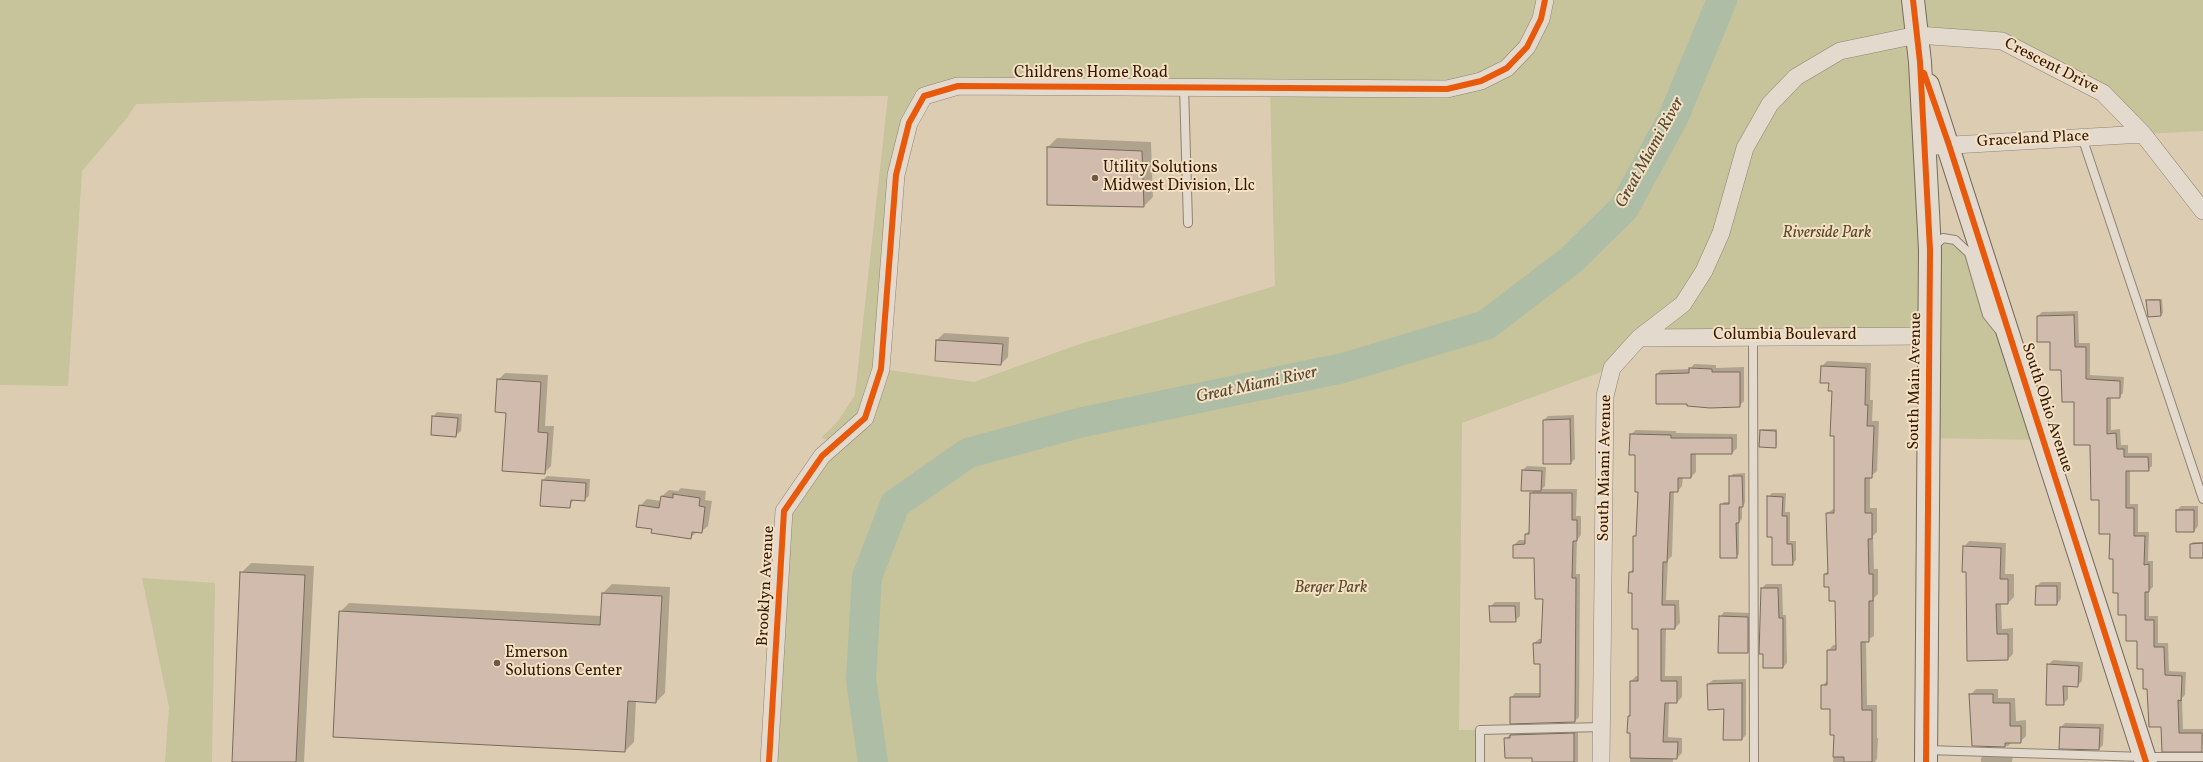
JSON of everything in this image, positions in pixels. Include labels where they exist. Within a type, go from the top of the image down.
[{"type":"main road","name":"South Main Avenue","points":[[1913,0],[1920,62],[1930,250],[1926,756]]},
{"type":"main road","name":"South Ohio Avenue","points":[[1920,62],[1949,145],[2145,760]]},
{"type":"street","name":"Childrens Home Road","points":[[865,418],[881,369],[896,175],[909,123],[924,96],[958,86],[1447,88],[1481,81],[1507,68],[1527,46],[1541,19],[1545,0]]},
{"type":"street","name":"Crescent Drive","points":[[1917,35],[2002,41],[2103,93],[2143,134],[2203,211]]},
{"type":"street","name":"South Miami Avenue","points":[[1601,762],[1605,396],[1612,368],[1639,338],[1683,304],[1704,270],[1721,233],[1745,148],[1770,104],[1796,78],[1840,51],[1917,35]]},
{"type":"street","name":"Graceland Place","points":[[1924,147],[2143,134]]},
{"type":"street","name":"Columbia Boulevard","points":[[1639,338],[1753,336],[1930,336]]},
{"type":"street","name":"Brooklyn Avenue","points":[[769,762],[784,511],[822,456],[865,418]]},
{"type":"lane","points":[[1184,87],[1188,222]]},
{"type":"lane","points":[[2082,137],[2203,499]]},
{"type":"lane","points":[[1930,250],[1943,238],[1954,240],[1969,253],[1987,315],[2013,347]]},
{"type":"lane","points":[[1753,336],[1754,762]]},
{"type":"lane","points":[[1480,762],[1480,730],[1602,727]]},
{"type":"lane","points":[[1926,756],[2145,760],[2203,757]]},
{"type":"green space","points":[[0,0],[2203,0],[2203,131],[2143,134],[2103,93],[2002,41],[1917,35],[1930,249],[1943,238],[1955,240],[1969,253],[2013,347],[2043,440],[1928,438],[1930,336],[1639,338],[1612,368],[1462,423],[1459,730],[1480,730],[1480,762],[769,762],[784,511],[838,442],[821,438],[838,421],[855,395],[888,96],[365,98],[136,104],[127,118],[82,171],[68,386],[0,385]],"holes":[[[958,86],[1270,88],[1275,286],[1080,344],[974,382],[881,369],[909,123],[924,96]]]},
{"type":"green space","points":[[142,578],[215,583],[212,762],[165,762],[169,707]]},
{"type":"building","name":"Utility Solutions Midwest Division, Llc","points":[[1047,147],[1142,151],[1144,207],[1047,205]]},
{"type":"building","points":[[2146,300],[2160,300],[2161,316],[2148,317]]},
{"type":"building","points":[[2074,315],[2075,347],[2086,347],[2086,379],[2120,381],[2120,398],[2107,398],[2107,434],[2116,433],[2117,449],[2124,449],[2124,457],[2148,457],[2149,471],[2126,471],[2126,508],[2134,508],[2134,536],[2145,536],[2144,565],[2149,564],[2149,592],[2145,592],[2145,620],[2154,620],[2154,647],[2164,647],[2165,675],[2182,676],[2181,701],[2178,700],[2179,733],[2202,733],[2202,752],[2162,752],[2161,727],[2149,727],[2147,689],[2143,689],[2143,669],[2137,669],[2137,641],[2126,641],[2126,615],[2118,615],[2118,593],[2113,593],[2113,559],[2109,559],[2110,534],[2099,534],[2099,500],[2091,500],[2090,445],[2074,445],[2074,402],[2062,402],[2061,370],[2050,370],[2050,342],[2037,342],[2037,316]]},
{"type":"building","points":[[936,340],[1003,344],[1001,365],[935,361]]},
{"type":"building","points":[[1821,366],[1866,368],[1865,405],[1868,405],[1867,426],[1874,426],[1872,478],[1865,478],[1865,513],[1872,513],[1872,539],[1868,539],[1869,574],[1873,574],[1873,601],[1869,601],[1869,642],[1861,642],[1862,710],[1872,710],[1872,762],[1844,762],[1844,757],[1833,757],[1834,735],[1830,735],[1830,709],[1821,709],[1821,685],[1827,685],[1827,650],[1836,650],[1835,601],[1829,601],[1829,587],[1824,587],[1824,574],[1828,574],[1826,513],[1834,513],[1834,436],[1830,436],[1832,391],[1828,391],[1829,383],[1820,383]]},
{"type":"building","points":[[1689,368],[1712,369],[1712,372],[1740,372],[1740,407],[1710,408],[1687,406],[1687,404],[1656,404],[1656,374],[1689,373]]},
{"type":"building","points":[[497,379],[541,382],[538,432],[548,433],[545,474],[502,471],[506,413],[495,412]]},
{"type":"building","points":[[432,416],[458,418],[456,437],[431,435]]},
{"type":"building","points":[[1570,419],[1571,464],[1543,464],[1543,420]]},
{"type":"building","points":[[1760,430],[1776,431],[1776,448],[1759,447]]},
{"type":"building","points":[[1630,434],[1671,435],[1671,438],[1732,438],[1732,454],[1691,454],[1691,478],[1678,478],[1678,492],[1670,492],[1667,562],[1663,562],[1662,605],[1675,605],[1675,629],[1661,629],[1661,681],[1677,681],[1677,703],[1665,703],[1663,742],[1678,742],[1677,759],[1630,758],[1630,733],[1627,733],[1628,716],[1630,716],[1630,681],[1638,681],[1638,629],[1632,629],[1632,593],[1628,593],[1629,572],[1633,572],[1633,536],[1636,536],[1638,492],[1635,492],[1635,455],[1629,455]]},
{"type":"building","points":[[1522,470],[1542,471],[1541,491],[1521,491]]},
{"type":"building","points":[[1729,476],[1742,476],[1743,507],[1739,507],[1739,523],[1736,523],[1737,558],[1720,558],[1720,504],[1729,504]]},
{"type":"building","points":[[542,480],[586,483],[585,501],[571,500],[570,508],[540,506]]},
{"type":"building","points":[[1530,493],[1572,493],[1572,520],[1577,520],[1577,541],[1573,541],[1572,578],[1576,578],[1575,722],[1510,724],[1510,697],[1540,697],[1540,664],[1534,664],[1533,643],[1541,643],[1543,599],[1535,599],[1534,558],[1513,558],[1513,545],[1525,544],[1525,534],[1529,534]]},
{"type":"building","points":[[673,494],[700,498],[699,506],[705,507],[702,533],[692,532],[691,539],[651,533],[652,529],[636,527],[639,505],[659,508],[661,496],[673,498]]},
{"type":"building","points":[[1767,496],[1783,497],[1782,516],[1787,516],[1787,544],[1792,544],[1793,565],[1772,565],[1772,537],[1767,537]]},
{"type":"building","points":[[2176,510],[2194,510],[2194,532],[2176,532]]},
{"type":"building","points":[[2203,543],[2203,558],[2190,558],[2190,544]]},
{"type":"building","points":[[1963,546],[2001,548],[2000,579],[2008,579],[2008,604],[1996,604],[1997,634],[2008,634],[2008,660],[1967,661],[1966,572],[1962,572]]},
{"type":"building","points":[[240,572],[305,575],[296,762],[232,762]]},
{"type":"building","points":[[2036,586],[2057,586],[2057,605],[2035,605]]},
{"type":"building","points":[[1761,588],[1778,588],[1779,618],[1783,618],[1783,668],[1763,668],[1763,654],[1759,654]]},
{"type":"building","name":"Emerson Solutions Center","points":[[602,593],[662,596],[656,703],[628,701],[625,752],[333,737],[339,611],[600,625]]},
{"type":"building","points":[[1489,606],[1515,606],[1516,622],[1490,622]]},
{"type":"building","points":[[1719,616],[1748,617],[1748,653],[1718,653]]},
{"type":"building","points":[[2047,664],[2079,666],[2078,687],[2063,686],[2064,705],[2046,705]]},
{"type":"building","points":[[1742,683],[1742,740],[1723,740],[1724,709],[1708,710],[1707,684]]},
{"type":"building","points":[[1969,694],[1993,694],[1993,703],[2010,703],[2010,726],[2021,726],[2021,743],[2005,743],[2005,747],[1972,746]]},
{"type":"building","points":[[2060,727],[2100,728],[2099,750],[2059,749]]},
{"type":"building","points":[[1574,733],[1574,762],[1532,762],[1532,758],[1505,758],[1504,738],[1510,738],[1510,735]]},
{"type":"waterway","name":"Great Miami River","points":[[873,762],[861,679],[867,577],[895,504],[968,453],[1083,422],[1343,368],[1486,325],[1571,260],[1624,208],[1674,116],[1722,0]]},
{"type":"cycle path","points":[[769,762],[784,511],[822,456],[865,418],[881,369],[896,175],[909,123],[924,96],[958,86],[1447,89],[1481,81],[1507,68],[1527,47],[1541,19],[1545,0]]},
{"type":"cycle path","points":[[1913,0],[1920,62],[1930,250],[1926,762]]},
{"type":"cycle path","points":[[1924,73],[1949,145],[2146,762]]},
{"type":"place","name":"Utility Solutions Midwest Division, Llc","points":[[1095,178]]},
{"type":"place","name":"Emerson Solutions Center","points":[[497,663]]},
{"type":"park label","name":"Riverside Park","points":[[1827,234]]},
{"type":"park label","name":"Berger Park","points":[[1331,589]]}]
